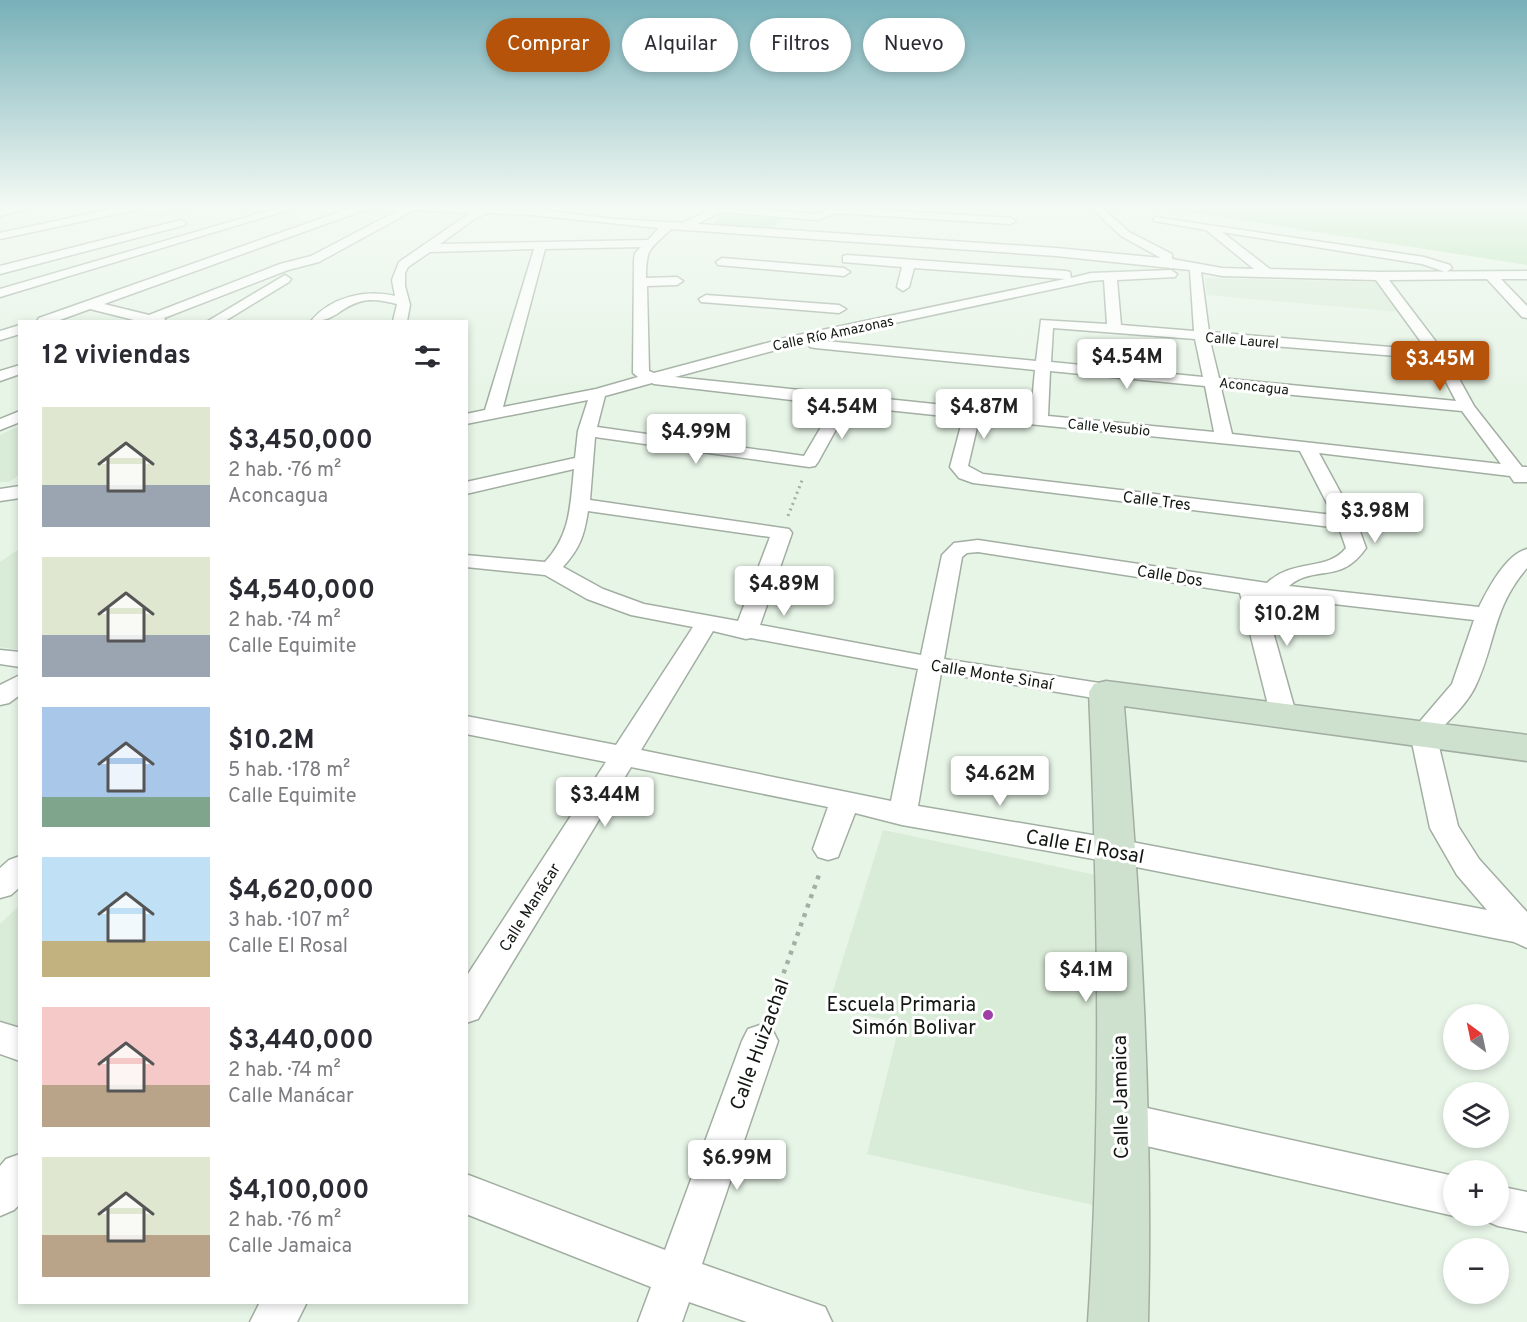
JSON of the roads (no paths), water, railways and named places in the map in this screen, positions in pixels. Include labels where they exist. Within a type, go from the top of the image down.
[{"type":"main road","name":"Calle Monte Sinaí","points":[[1106,692],[1527,748]]},
{"type":"main road","name":"Calle Jamaica","points":[[1106,692],[1116,851],[1119,1121],[1123,1210],[1118,1322]]},
{"type":"street","points":[[0,293],[89,267]]},
{"type":"street","points":[[47,320],[200,267]]},
{"type":"street","points":[[90,305],[151,320],[286,267]]},
{"type":"street","points":[[217,320],[302,267]]},
{"type":"street","points":[[400,320],[405,309],[402,301],[403,293],[396,281],[402,267]]},
{"type":"street","points":[[492,415],[534,267]]},
{"type":"street","points":[[641,267],[641,373],[654,380]]},
{"type":"street","points":[[760,267],[843,277],[845,267]]},
{"type":"street","points":[[903,287],[908,267]]},
{"type":"street","points":[[947,267],[1091,277]]},
{"type":"street","points":[[1182,267],[1350,276],[1527,275]]},
{"type":"street","points":[[1189,267],[1194,269]]},
{"type":"street","points":[[1258,267],[1266,273]]},
{"type":"street","points":[[1335,267],[1350,276]]},
{"type":"street","points":[[1442,267],[1461,276]]},
{"type":"street","points":[[1194,269],[1202,337],[1224,438]]},
{"type":"street","name":"Calle Río Amazonas","points":[[468,419],[654,380],[789,341],[1091,277],[1194,269]]},
{"type":"street","points":[[1380,276],[1439,355],[1467,407],[1523,477]]},
{"type":"street","points":[[1491,276],[1527,314]]},
{"type":"street","points":[[1110,277],[1114,329]]},
{"type":"street","points":[[640,282],[677,280]]},
{"type":"street","points":[[319,320],[349,300],[362,296],[380,296],[402,301]]},
{"type":"street","points":[[706,298],[840,304],[839,332]]},
{"type":"street","name":"Calle Laurel","points":[[1041,366],[1046,323],[1439,355]]},
{"type":"street","points":[[0,336],[18,330]]},
{"type":"street","name":"Aconcagua","points":[[789,341],[1467,407]]},
{"type":"street","points":[[1040,420],[1041,366]]},
{"type":"street","points":[[0,376],[18,370]]},
{"type":"street","name":"Calle Vesubio","points":[[654,380],[1306,446],[1523,477]]},
{"type":"street","points":[[550,569],[568,549],[575,531],[580,504],[586,431],[598,393]]},
{"type":"street","points":[[586,431],[810,462],[844,401]]},
{"type":"street","name":"Calle Tres","points":[[972,413],[959,467],[966,474],[980,478],[1347,523]]},
{"type":"street","points":[[0,425],[18,417]]},
{"type":"street","points":[[1284,717],[1262,589],[1290,575],[1338,566],[1350,558],[1356,548],[1347,523],[1306,446]]},
{"type":"street","points":[[468,488],[583,462]]},
{"type":"street","points":[[0,495],[18,492]]},
{"type":"street","points":[[0,501],[18,503]]},
{"type":"street","points":[[580,504],[782,533],[746,632]]},
{"type":"street","name":"Calle Dos","points":[[930,664],[952,555],[961,547],[978,546],[1262,589],[1487,615]]},
{"type":"street","points":[[1526,932],[1468,867],[1444,828],[1423,734],[1463,687],[1487,615],[1502,583],[1527,555]]},
{"type":"street","name":"Calle Monte Sinaí","points":[[468,561],[550,569],[595,594],[639,610],[706,624],[930,664],[1106,692]]},
{"type":"street","name":"Calle Manácar","points":[[468,1005],[706,624]]},
{"type":"street","points":[[0,657],[18,660]]},
{"type":"street","points":[[902,814],[930,664]]},
{"type":"street","points":[[0,697],[18,684]]},
{"type":"street","name":"Calle El Rosal","points":[[468,725],[845,800],[902,814],[1116,851],[1526,932]]},
{"type":"street","points":[[828,849],[845,800]]},
{"type":"street","points":[[0,886],[18,870]]},
{"type":"street","points":[[0,1038],[18,1044]]},
{"type":"street","name":"Calle Huizachal","points":[[660,1322],[760,1041]]},
{"type":"street","points":[[1119,1121],[1443,1194]]},
{"type":"street","points":[[0,1196],[18,1175]]},
{"type":"street","points":[[468,1195],[676,1276],[810,1322]]},
{"type":"street","points":[[1509,1208],[1527,1212]]},
{"type":"street","points":[[272,1322],[284,1304]]},
{"type":"place","name":"Escuela Primaria Simón Bolivar","points":[[988,1015]]}]
